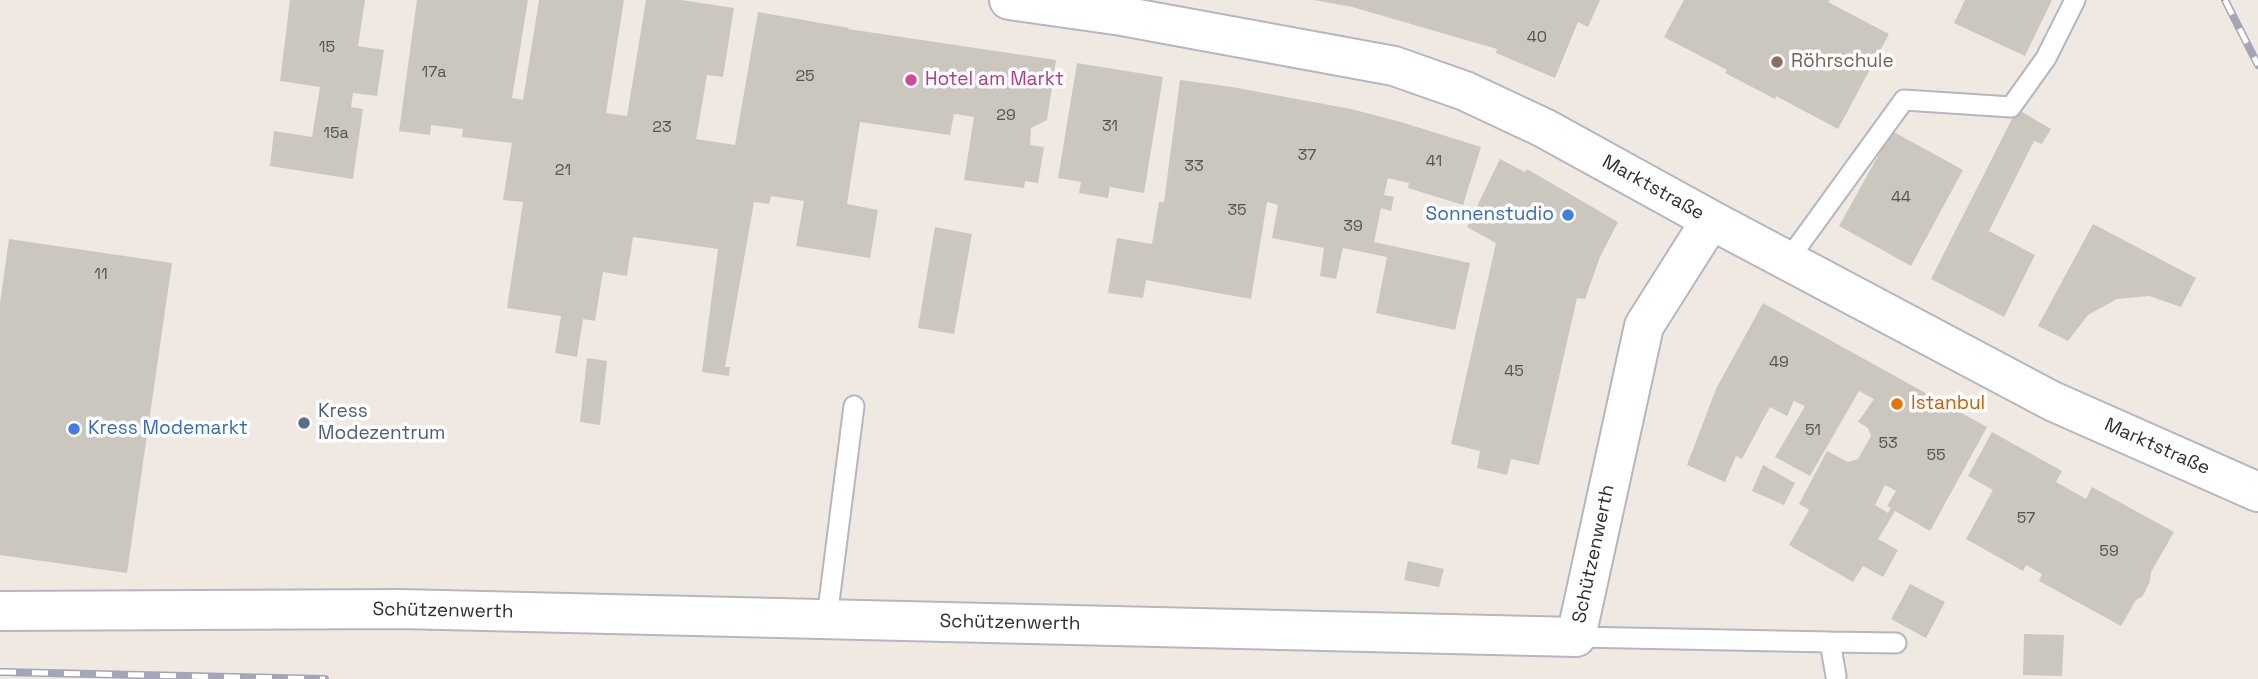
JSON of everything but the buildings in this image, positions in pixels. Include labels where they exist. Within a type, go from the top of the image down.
[{"type":"street","name":"Marktstraße","points":[[1009,0],[1124,8],[1394,66],[1465,91],[1544,128],[1711,220],[2053,401],[2253,490]]},
{"type":"street","name":"Schützenwerth","points":[[0,611],[400,610],[1576,637],[1644,326],[1711,220]]},
{"type":"lane","points":[[1788,260],[1904,100],[2011,107],[2046,58],[2075,0]]},
{"type":"lane","points":[[827,618],[854,406]]},
{"type":"lane","points":[[1576,637],[1896,643]]},
{"type":"lane","points":[[1830,642],[1836,676]]},
{"type":"railway","points":[[2225,0],[2258,65]]},
{"type":"railway","points":[[0,672],[325,679]]},
{"type":"place","name":"Röhrschule","points":[[1777,62]]},
{"type":"place","name":"Hotel am Markt","points":[[911,80]]},
{"type":"place","name":"Sonnenstudio","points":[[1568,215]]},
{"type":"place","name":"Istanbul","points":[[1897,404]]},
{"type":"place","name":"Kress Modezentrum","points":[[304,423]]},
{"type":"place","name":"Kress Modemarkt","points":[[74,429]]}]
